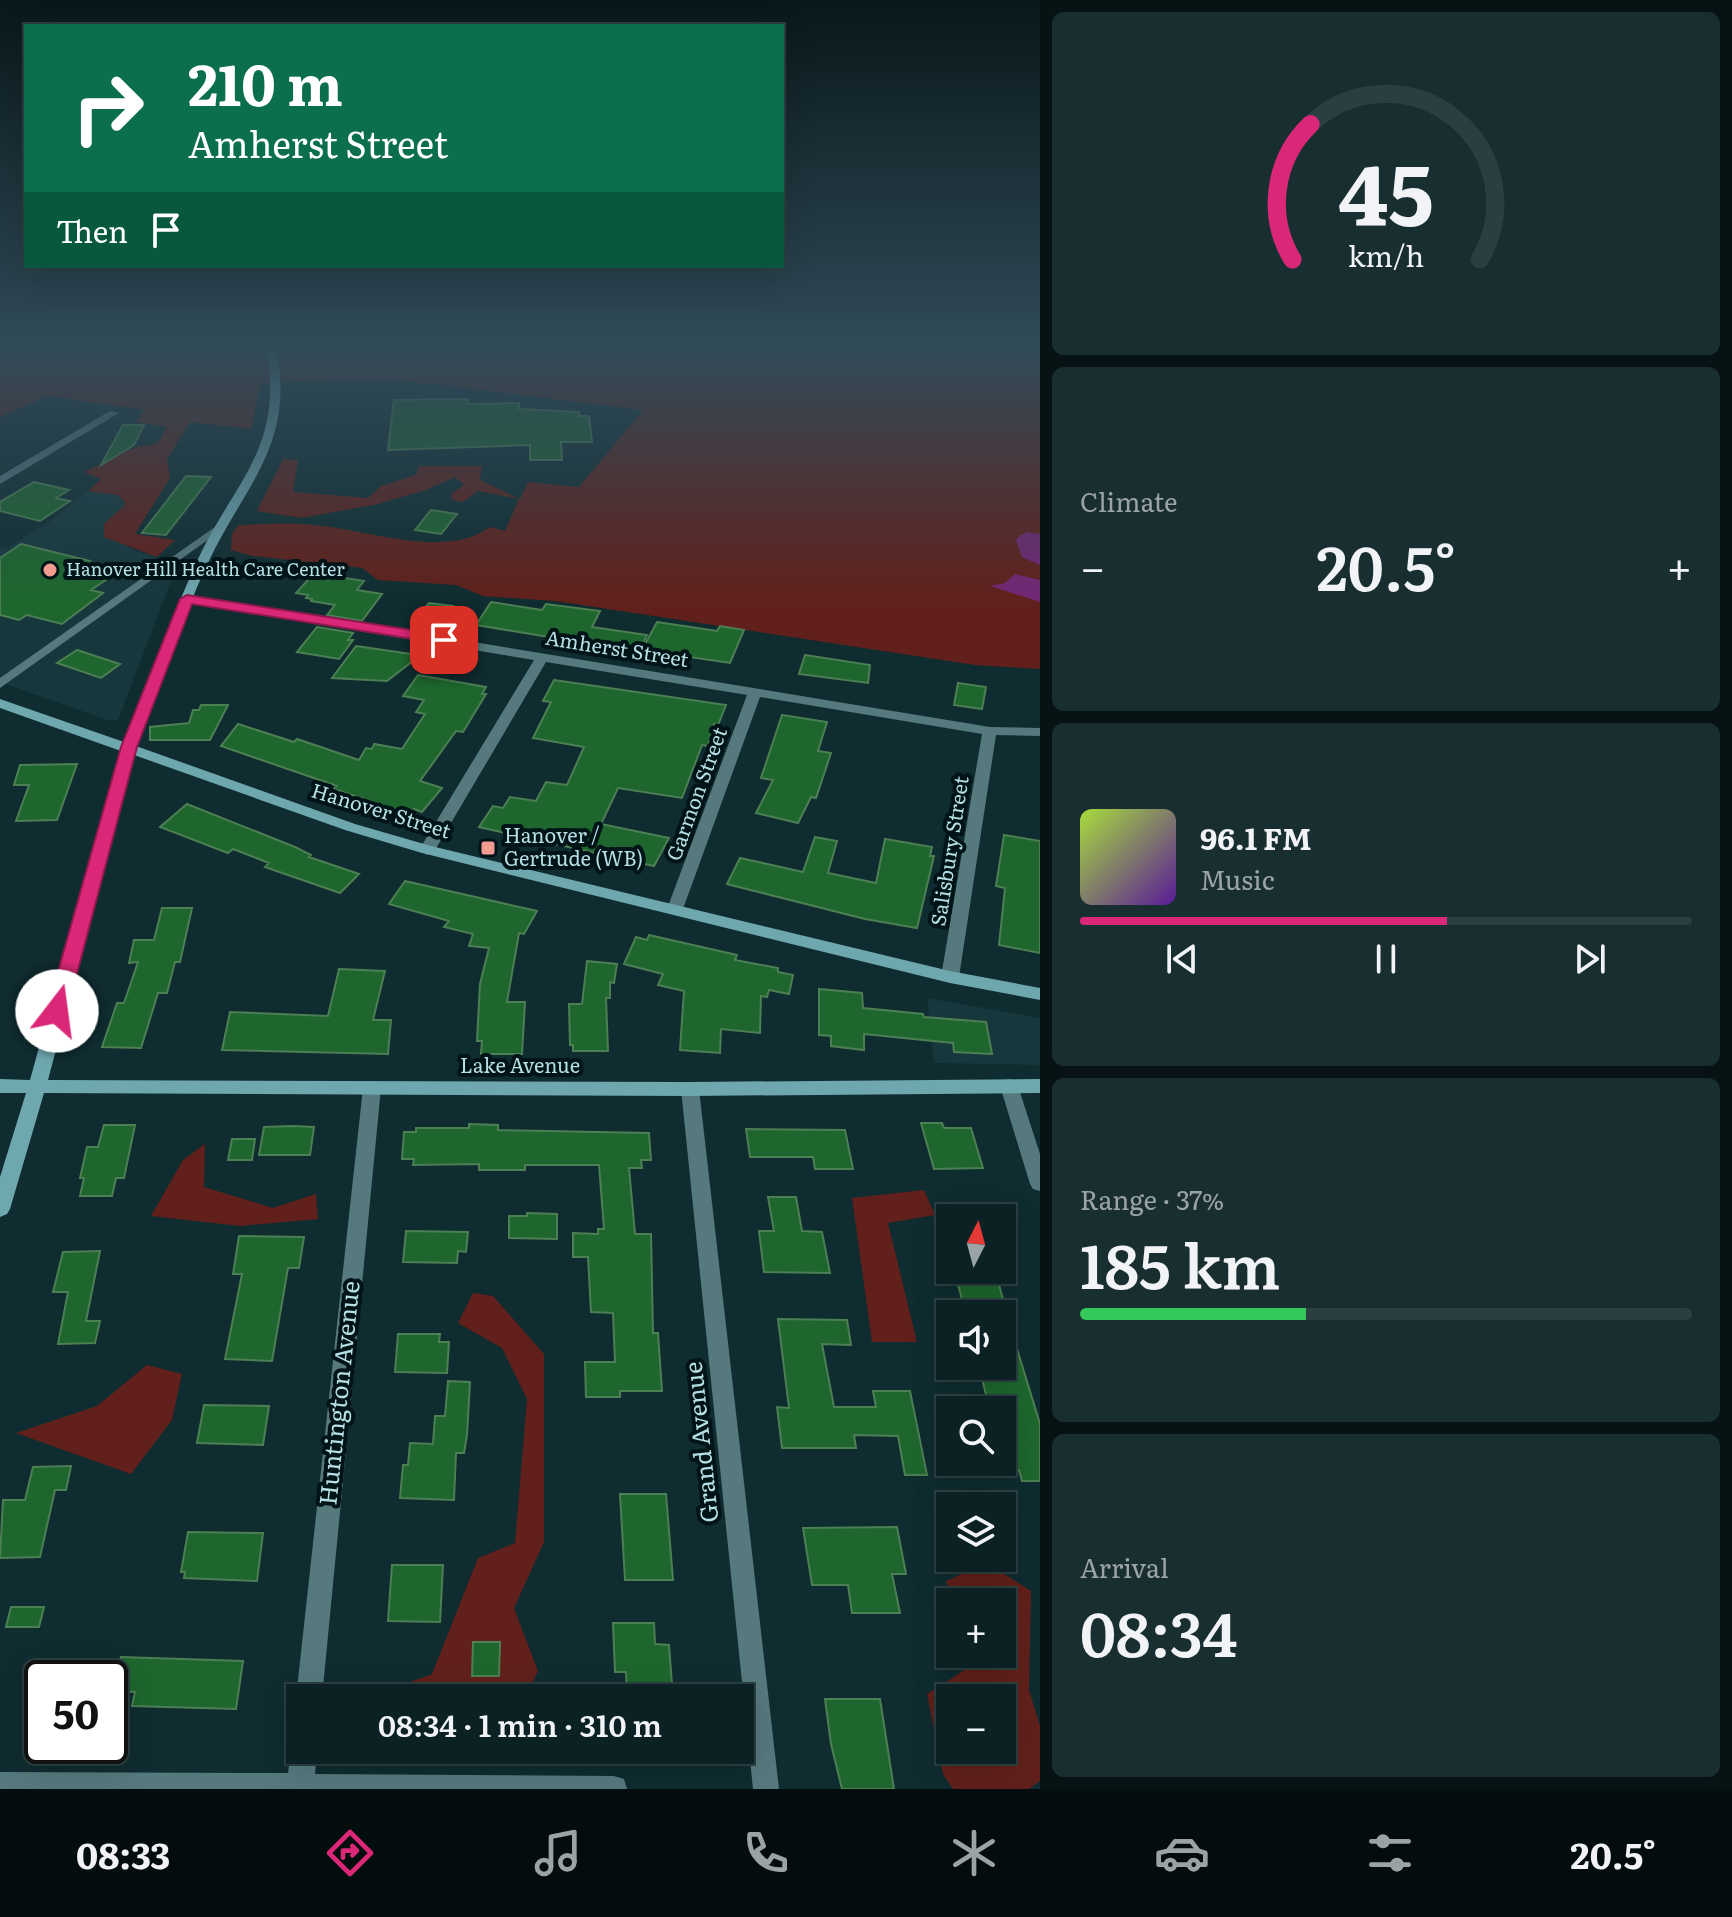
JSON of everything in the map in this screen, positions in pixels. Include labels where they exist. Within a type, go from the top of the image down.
[{"type":"main road","points":[[0,1209],[37,1086],[129,747],[187,599],[270,435]]},
{"type":"main road","name":"Hanover Street","points":[[0,703],[321,817],[427,850],[950,977],[1040,994]]},
{"type":"main road","name":"Lake Avenue","points":[[0,1086],[690,1089],[1040,1086]]},
{"type":"street","points":[[0,481],[76,435]]},
{"type":"street","points":[[0,684],[222,525]]},
{"type":"street","name":"Amherst Street","points":[[187,599],[990,731],[1040,732]]},
{"type":"street","points":[[427,850],[542,657]]},
{"type":"street","name":"Garmon Street","points":[[675,909],[755,692]]},
{"type":"street","name":"Salisbury Street","points":[[950,977],[990,731]]},
{"type":"street","points":[[1009,1086],[1040,1184]]},
{"type":"street","name":"Huntington Avenue","points":[[310,1684],[372,1088]]},
{"type":"street","name":"Grand Avenue","points":[[690,1089],[766,1789]]},
{"type":"street","points":[[300,1788],[303,1764]]},
{"type":"street","points":[[0,1785],[614,1789]]},
{"type":"shaded area","points":[[162,435],[182,435],[167,459],[170,478],[135,534],[175,540],[157,557],[104,537],[104,524],[126,504],[118,495],[88,491],[101,479],[84,472],[134,448],[158,443]]},
{"type":"shaded area","points":[[622,435],[1040,435],[1040,669],[975,665],[555,601],[483,596],[456,585],[378,580],[362,568],[253,556],[231,550],[232,534],[239,525],[305,524],[405,540],[451,541],[472,537],[490,527],[505,531],[519,499],[478,491],[463,502],[452,500],[451,494],[464,485],[455,477],[426,490],[374,505],[301,518],[257,511],[283,459],[298,460],[293,492],[368,498],[381,486],[416,475],[419,466],[482,466],[480,480],[520,499],[528,482],[579,487]]},
{"type":"shaded area","points":[[88,491],[118,495],[126,505],[104,524],[131,549],[157,557],[147,566],[174,573],[118,720],[110,721],[0,682],[0,547],[7,548],[49,522]]},
{"type":"shaded area","points":[[1028,532],[1040,534],[1040,565],[1022,557],[1016,540]]},
{"type":"shaded area","points":[[1015,574],[1040,580],[1040,602],[990,586],[1005,583]]},
{"type":"shaded area","points":[[927,998],[1040,1018],[1040,1065],[934,1063]]},
{"type":"shaded area","points":[[205,1144],[204,1187],[273,1208],[316,1194],[318,1219],[240,1226],[151,1216],[183,1160]]},
{"type":"shaded area","points":[[924,1190],[935,1215],[888,1223],[917,1342],[872,1342],[852,1198]]},
{"type":"shaded area","points":[[473,1293],[493,1296],[544,1354],[544,1542],[514,1608],[538,1671],[532,1684],[405,1684],[432,1674],[478,1558],[515,1543],[527,1399],[502,1348],[458,1323]]},
{"type":"shaded area","points":[[147,1365],[182,1374],[172,1420],[131,1474],[16,1433],[97,1406]]},
{"type":"shaded area","points":[[966,1572],[1001,1572],[1031,1591],[1029,1690],[1040,1726],[1040,1781],[1029,1789],[953,1789],[943,1774],[941,1764],[1016,1764],[1016,1684],[943,1684],[968,1668],[1016,1668],[1016,1588],[948,1588],[946,1581]]},
{"type":"shaded area","points":[[936,1688],[936,1739],[927,1694]]},
{"type":"building","points":[[117,435],[139,435],[134,445],[101,465]]},
{"type":"building","points":[[390,435],[591,435],[592,442],[561,442],[562,460],[530,460],[530,445],[388,450]]},
{"type":"building","points":[[186,476],[211,477],[166,535],[142,533]]},
{"type":"building","points":[[34,482],[69,490],[56,498],[70,501],[40,521],[0,511],[0,502]]},
{"type":"building","points":[[431,510],[457,514],[441,534],[415,530]]},
{"type":"building","name":"Hanover Hill Health Care Center","points":[[21,544],[90,561],[83,566],[115,574],[91,590],[103,593],[62,624],[27,615],[19,620],[0,615],[0,558]]},
{"type":"building","points":[[314,573],[364,581],[357,590],[382,594],[362,621],[327,615],[335,605],[311,601],[306,598],[308,595],[296,593]]},
{"type":"building","points":[[491,602],[542,610],[546,604],[600,611],[592,627],[647,635],[639,652],[476,625]]},
{"type":"building","points":[[429,603],[453,606],[441,623],[416,619]]},
{"type":"building","points":[[657,622],[717,631],[720,626],[744,630],[730,663],[642,650]]},
{"type":"building","points":[[317,627],[353,633],[348,640],[353,640],[339,659],[297,652]]},
{"type":"building","points":[[356,646],[418,657],[387,681],[332,678]]},
{"type":"building","points":[[77,650],[120,664],[101,678],[57,663]]},
{"type":"building","points":[[805,655],[870,665],[868,683],[799,674]]},
{"type":"building","points":[[418,675],[486,687],[482,694],[486,694],[463,732],[456,731],[420,781],[442,788],[422,812],[414,809],[409,814],[221,746],[238,724],[294,742],[297,739],[359,760],[366,748],[372,749],[374,744],[402,749],[425,714],[416,712],[424,700],[403,696]]},
{"type":"building","points":[[554,680],[726,705],[718,725],[714,724],[708,746],[702,745],[682,798],[618,788],[601,824],[669,838],[654,866],[479,827],[493,806],[503,808],[510,797],[536,801],[546,782],[567,785],[584,747],[533,738],[551,702],[543,701]]},
{"type":"building","points":[[958,683],[986,687],[982,709],[954,705]]},
{"type":"building","points":[[201,705],[228,705],[210,740],[150,740],[150,727],[189,723],[193,710],[199,710]]},
{"type":"building","points":[[782,715],[827,722],[818,751],[831,753],[816,798],[811,797],[798,823],[756,813],[773,780],[761,778]]},
{"type":"building","points":[[77,764],[57,820],[16,821],[29,785],[14,785],[20,765]]},
{"type":"building","points":[[187,804],[295,847],[311,855],[309,857],[359,874],[340,893],[265,867],[269,863],[233,849],[228,853],[160,827]]},
{"type":"building","points":[[1004,835],[1040,841],[1040,953],[999,945],[1005,888],[996,886]]},
{"type":"building","points":[[815,837],[837,841],[828,873],[876,883],[885,839],[932,847],[930,856],[934,856],[917,928],[865,919],[727,884],[740,858],[803,872]]},
{"type":"building","points":[[405,881],[537,911],[524,934],[519,933],[507,1002],[525,1002],[522,1054],[481,1054],[482,1041],[477,1041],[480,984],[489,948],[469,946],[473,934],[444,927],[449,921],[389,904]]},
{"type":"building","points":[[162,908],[192,908],[180,962],[175,962],[167,993],[158,993],[141,1048],[102,1047],[117,1003],[124,1003],[138,962],[129,963],[134,940],[154,940]]},
{"type":"building","points":[[649,935],[737,955],[735,960],[778,968],[778,972],[793,975],[789,994],[769,990],[767,997],[761,996],[760,1033],[721,1029],[720,1053],[680,1050],[684,991],[658,985],[663,974],[624,964],[636,937],[647,940]]},
{"type":"building","points":[[587,961],[617,964],[614,983],[610,982],[610,998],[606,998],[608,1051],[573,1051],[573,1045],[570,1045],[569,1004],[582,1004]]},
{"type":"building","points":[[339,969],[385,971],[373,1020],[391,1020],[388,1054],[222,1050],[230,1012],[328,1016]]},
{"type":"building","points":[[819,989],[862,993],[863,1008],[986,1022],[992,1054],[954,1052],[953,1043],[864,1034],[864,1050],[831,1046],[831,1036],[819,1035]]},
{"type":"building","points":[[921,1123],[942,1123],[944,1128],[971,1128],[983,1168],[934,1169]]},
{"type":"building","points":[[469,1124],[498,1125],[498,1130],[649,1133],[651,1160],[641,1160],[642,1168],[629,1168],[635,1234],[651,1234],[653,1333],[658,1333],[662,1391],[620,1391],[620,1397],[586,1397],[585,1362],[615,1362],[613,1313],[591,1312],[588,1257],[573,1257],[573,1233],[598,1234],[598,1229],[604,1229],[599,1165],[525,1165],[525,1170],[479,1170],[479,1164],[413,1165],[414,1159],[402,1159],[404,1132],[416,1132],[416,1128],[469,1128]]},
{"type":"building","points":[[104,1125],[135,1125],[124,1178],[116,1178],[112,1196],[80,1196],[84,1178],[80,1178],[87,1147],[98,1147]]},
{"type":"building","points":[[264,1127],[314,1127],[310,1155],[259,1155]]},
{"type":"building","points":[[746,1129],[845,1130],[853,1169],[815,1169],[813,1157],[750,1157]]},
{"type":"building","points":[[232,1139],[255,1139],[252,1160],[228,1160]]},
{"type":"building","points":[[768,1197],[796,1197],[802,1231],[822,1232],[830,1273],[764,1272],[759,1231],[774,1231]]},
{"type":"building","points":[[527,1213],[557,1214],[557,1239],[509,1238],[509,1216],[527,1216]]},
{"type":"building","points":[[406,1231],[468,1232],[466,1252],[458,1251],[457,1263],[403,1262]]},
{"type":"building","points":[[239,1236],[304,1237],[299,1268],[288,1268],[272,1361],[225,1359],[242,1274],[233,1274]]},
{"type":"building","points":[[100,1251],[86,1321],[100,1321],[95,1343],[58,1344],[68,1292],[53,1292],[63,1252]]},
{"type":"building","points":[[958,1284],[999,1284],[1003,1300],[962,1300]]},
{"type":"building","points":[[778,1319],[847,1320],[851,1345],[822,1344],[834,1407],[876,1407],[873,1391],[910,1391],[927,1475],[905,1475],[898,1436],[854,1435],[856,1448],[782,1448],[777,1407],[789,1408]]},
{"type":"building","points":[[398,1334],[440,1334],[439,1342],[449,1342],[447,1373],[395,1372]]},
{"type":"building","points":[[1016,1345],[1040,1424],[1040,1481],[1022,1481],[1019,1470],[1016,1470],[1016,1396],[986,1396],[982,1380],[1016,1380]]},
{"type":"building","points":[[448,1381],[470,1382],[464,1453],[456,1453],[454,1500],[400,1498],[403,1465],[408,1465],[410,1443],[433,1444],[435,1416],[445,1416]]},
{"type":"building","points":[[204,1405],[269,1406],[263,1445],[197,1443]]},
{"type":"building","points":[[71,1466],[66,1490],[55,1490],[40,1557],[0,1558],[3,1500],[25,1500],[33,1467]]},
{"type":"building","points":[[620,1494],[666,1494],[673,1580],[625,1580]]},
{"type":"building","points":[[897,1527],[906,1574],[892,1574],[900,1613],[852,1613],[848,1585],[812,1585],[803,1528]]},
{"type":"building","points":[[188,1532],[263,1533],[257,1581],[184,1578],[185,1572],[181,1572]]},
{"type":"building","points":[[392,1565],[443,1565],[440,1622],[388,1621]]},
{"type":"building","points":[[11,1607],[44,1607],[39,1627],[6,1627]]},
{"type":"building","points":[[613,1623],[654,1623],[655,1644],[669,1645],[672,1684],[626,1684],[626,1672],[615,1672]]},
{"type":"building","points":[[473,1642],[500,1642],[499,1676],[472,1676]]},
{"type":"building","points":[[121,1657],[243,1661],[236,1709],[132,1706],[135,1692],[128,1692],[128,1660],[120,1660]]},
{"type":"building","points":[[825,1699],[880,1699],[894,1789],[842,1789],[831,1744]]},
{"type":"place","name":"Hanover Hill Health Care Center","points":[[50,570]]},
{"type":"place","name":"Hanover / Gertrude (WB)","points":[[488,848]]},
{"type":"route","points":[[57,1011],[129,747],[187,599],[444,640]]}]
